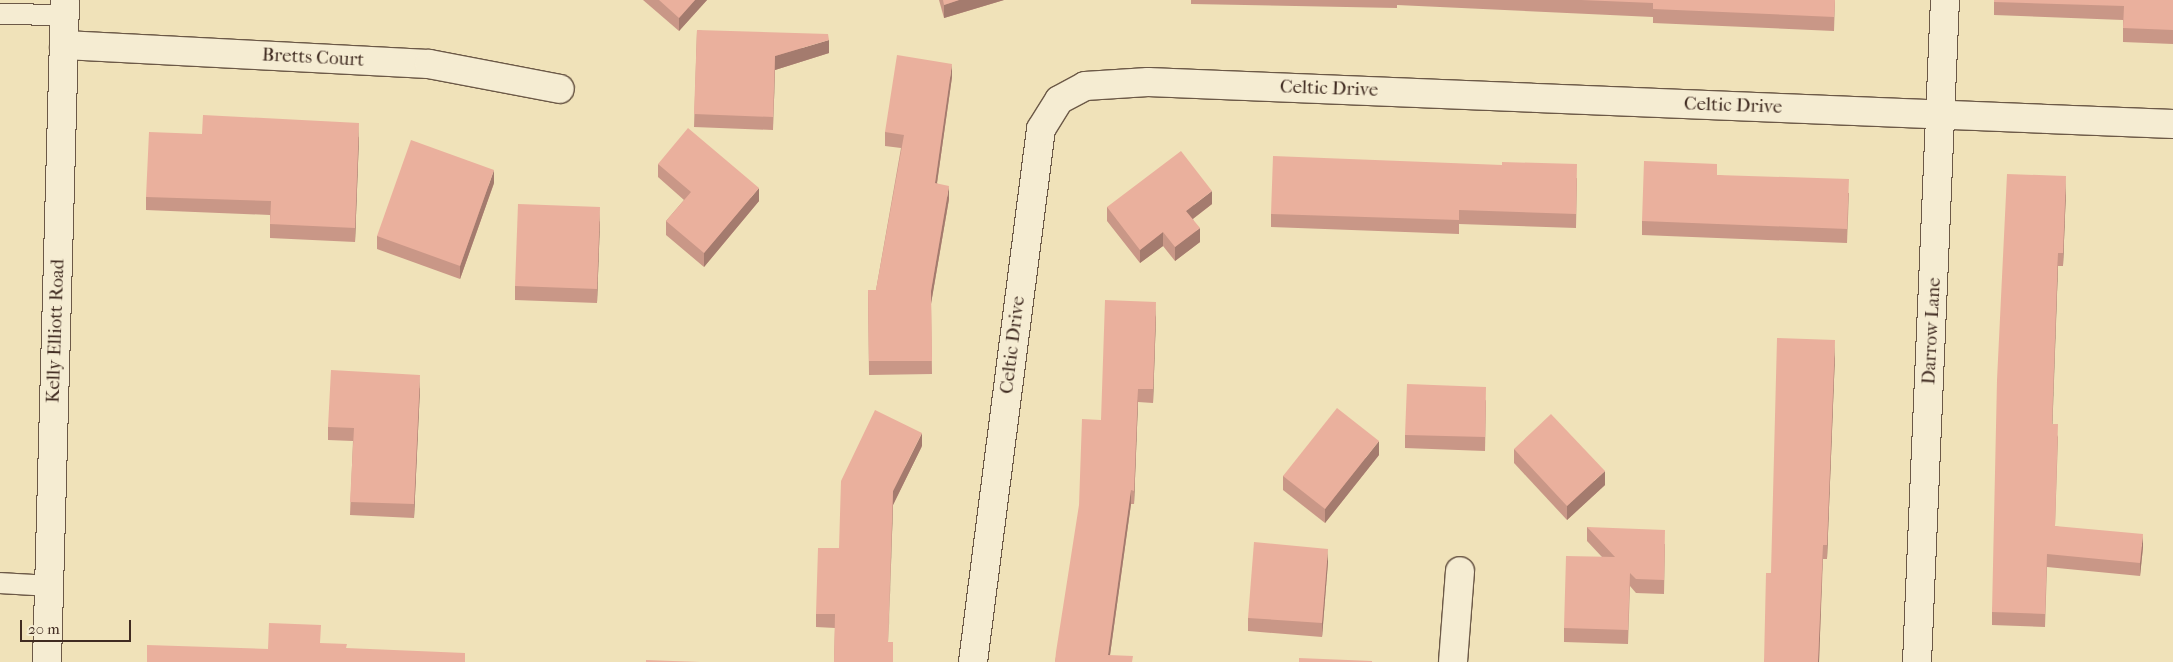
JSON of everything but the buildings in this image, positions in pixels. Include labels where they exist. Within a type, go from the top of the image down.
[{"type":"street","name":"Darrow Lane","points":[[1917,662],[1942,114],[1945,0]]},
{"type":"street","name":"Kelly Elliott Road","points":[[47,662],[65,8]]},
{"type":"street","name":"Bretts Court","points":[[64,45],[429,64],[560,89]]},
{"type":"street","name":"Celtic Drive","points":[[973,662],[1041,129],[1059,100],[1085,86],[1148,82],[2173,124]]},
{"type":"street","points":[[1453,662],[1460,571]]},
{"type":"lane","points":[[0,14],[65,8]]},
{"type":"lane","points":[[0,582],[50,586]]}]
